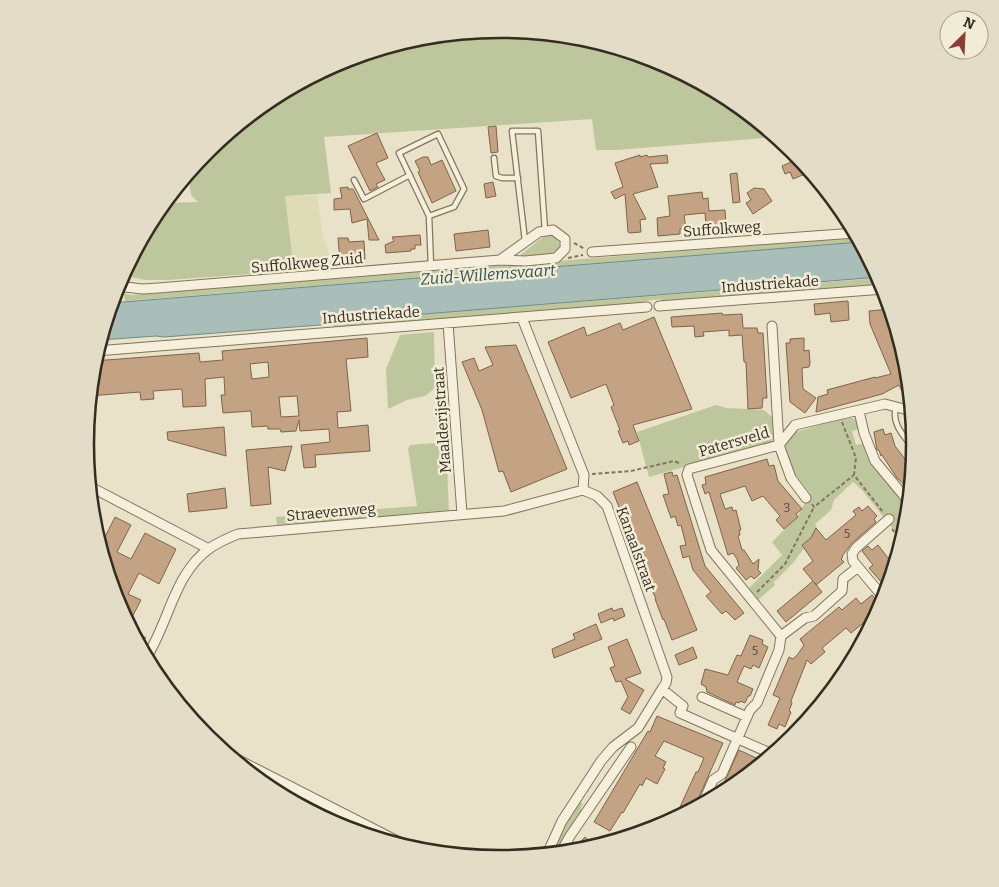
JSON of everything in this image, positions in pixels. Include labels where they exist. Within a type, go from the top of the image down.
[{"type":"street","points":[[500,260],[539,232],[553,230],[565,239],[565,249],[556,258]]},
{"type":"street","name":"Suffolkweg","points":[[592,252],[847,234]]},
{"type":"street","name":"Suffolkweg Zuid","points":[[124,287],[143,289],[167,288],[500,260],[525,261],[556,258]]},
{"type":"street","name":"Industriekade","points":[[659,306],[875,289]]},
{"type":"street","name":"Industriekade","points":[[104,350],[647,307]]},
{"type":"street","points":[[522,318],[584,475],[583,490]]},
{"type":"street","name":"Maalderijstraat","points":[[448,323],[462,514]]},
{"type":"street","points":[[772,326],[779,444],[791,478],[806,498]]},
{"type":"street","name":"Patersveld","points":[[781,636],[711,550],[687,475],[689,469],[779,444],[795,425],[885,404],[904,409]]},
{"type":"street","points":[[859,411],[864,434],[876,461],[902,495]]},
{"type":"street","points":[[96,490],[209,549]]},
{"type":"street","name":"Straevenweg","points":[[150,650],[185,577],[196,560],[209,549],[238,534],[504,511],[583,490]]},
{"type":"street","name":"Kanaalstraat","points":[[583,490],[597,496],[607,506],[664,666],[667,677],[662,690]]},
{"type":"street","points":[[878,591],[853,561],[852,554],[856,548],[889,519]]},
{"type":"street","points":[[708,791],[713,780],[722,774],[747,717],[760,694],[779,650],[781,636],[805,618],[814,616],[842,591],[843,579],[858,567]]},
{"type":"street","points":[[551,846],[562,821],[601,761],[613,747],[638,728],[662,690],[683,706],[680,713],[764,752]]},
{"type":"street","points":[[702,697],[747,717]]},
{"type":"street","points":[[566,844],[631,747]]},
{"type":"street","points":[[256,769],[377,830]]},
{"type":"lane","points":[[525,242],[512,131],[538,131],[545,232]]},
{"type":"lane","points":[[429,216],[454,207],[464,189],[438,134],[399,152],[429,216],[431,266]]},
{"type":"lane","points":[[494,158],[496,176],[518,178]]},
{"type":"lane","points":[[354,180],[364,199],[410,175]]},
{"type":"lane","points":[[896,407],[893,415],[896,424],[906,438]]},
{"type":"path","points":[[565,239],[592,252]]},
{"type":"path","points":[[556,258],[574,258],[592,252]]},
{"type":"path","points":[[750,599],[785,564],[814,507],[854,475],[856,458],[839,415]]},
{"type":"path","points":[[584,475],[631,471],[674,461],[689,469]]},
{"type":"path","points":[[854,475],[889,519],[891,528],[895,534]]},
{"type":"path","points":[[806,498],[814,507]]},
{"type":"path","points":[[142,636],[154,642]]},
{"type":"shaded area","points":[[317,195],[323,236],[333,268],[294,271],[285,196]]},
{"type":"green space","points":[[473,38],[526,38],[552,41],[605,51],[630,59],[655,68],[703,92],[747,121],[767,138],[596,150],[592,119],[324,137],[331,193],[285,196],[294,271],[167,280],[145,280],[129,277],[148,240],[172,203],[198,202],[191,195],[189,182],[212,156],[252,121],[296,92],[344,68],[394,51],[420,45]]},
{"type":"green space","points":[[548,235],[554,236],[559,243],[558,251],[518,257],[543,237]]},
{"type":"green space","points":[[849,238],[852,243],[125,301],[124,294],[122,294],[122,293],[132,295]]},
{"type":"green space","points":[[871,279],[873,285],[661,301],[661,299],[645,301],[645,303],[334,327],[333,324],[338,321]]},
{"type":"green space","points":[[434,332],[435,388],[425,396],[407,400],[388,409],[386,369],[400,335]]},
{"type":"green space","points":[[716,405],[727,408],[764,410],[772,417],[775,436],[771,442],[649,477],[637,432]]},
{"type":"green space","points":[[852,418],[858,421],[860,429],[852,431],[856,445],[864,443],[870,461],[901,500],[896,532],[862,490],[853,482],[834,500],[831,510],[815,524],[817,528],[813,536],[793,563],[774,582],[775,585],[758,600],[749,588],[782,555],[772,542],[798,516],[810,493],[793,471],[786,458],[784,444],[789,434],[840,419]]},
{"type":"green space","points":[[446,442],[449,513],[277,525],[276,517],[417,506],[408,449],[410,445]]},
{"type":"green space","points":[[580,802],[583,804],[581,808],[582,813],[563,844],[556,845]]},
{"type":"water","name":"Zuid-Willemsvaart","points":[[852,243],[870,278],[338,321],[333,324],[107,340],[119,302]]},
{"type":"building","points":[[496,126],[498,152],[491,153],[488,127]]},
{"type":"building","points":[[377,133],[388,158],[376,163],[385,180],[376,184],[378,187],[370,191],[348,146]]},
{"type":"building","points":[[640,155],[640,157],[647,155],[648,157],[667,155],[668,163],[650,164],[658,187],[633,194],[646,219],[640,220],[641,232],[630,233],[628,232],[625,194],[615,199],[611,192],[623,187],[615,163]]},
{"type":"building","points":[[428,157],[431,165],[442,160],[456,191],[432,203],[415,161]]},
{"type":"building","points":[[792,162],[804,175],[793,179],[790,172],[785,174],[782,166]]},
{"type":"building","points":[[737,173],[740,202],[733,203],[730,174]]},
{"type":"building","points":[[493,182],[496,196],[486,198],[484,184]]},
{"type":"building","points":[[348,187],[348,189],[353,189],[379,240],[369,240],[367,219],[352,223],[350,209],[334,210],[334,199],[342,198],[340,188]]},
{"type":"building","points":[[754,188],[764,189],[772,201],[753,214],[746,203],[751,200],[747,193]]},
{"type":"building","points":[[702,192],[703,199],[708,198],[709,211],[725,210],[726,224],[706,226],[705,213],[684,215],[686,229],[680,229],[680,234],[658,236],[657,218],[670,216],[668,196]]},
{"type":"building","points":[[488,230],[490,247],[456,251],[454,234]]},
{"type":"building","points":[[420,235],[421,245],[415,245],[415,249],[386,253],[385,245],[394,241],[392,237]]},
{"type":"building","points":[[338,238],[348,238],[349,242],[364,241],[365,259],[340,261]]},
{"type":"building","points":[[848,301],[849,320],[831,322],[830,313],[815,315],[814,304]]},
{"type":"building","points":[[883,310],[892,338],[902,391],[899,385],[882,394],[816,412],[818,397],[828,394],[827,390],[891,374],[870,324],[869,311]]},
{"type":"building","points":[[722,313],[723,315],[742,314],[743,328],[757,328],[758,333],[763,333],[767,398],[763,398],[762,408],[748,409],[746,362],[744,362],[742,335],[729,336],[729,330],[703,332],[704,336],[695,337],[694,326],[672,327],[671,317]]},
{"type":"building","points":[[654,317],[692,409],[633,425],[639,441],[629,445],[628,441],[623,443],[618,431],[620,430],[611,407],[614,405],[606,384],[571,398],[548,342],[584,327],[587,336],[620,323],[623,330]]},
{"type":"building","points":[[367,338],[368,357],[346,359],[351,411],[337,412],[338,428],[368,425],[370,451],[315,455],[316,467],[304,468],[301,445],[330,442],[329,429],[300,431],[299,420],[296,431],[281,432],[280,429],[268,429],[268,426],[252,427],[251,411],[223,413],[221,395],[225,395],[224,377],[205,379],[206,406],[183,407],[182,389],[153,391],[154,399],[141,400],[140,392],[96,395],[102,360],[199,353],[200,362],[223,360],[222,351]],"holes":[[[268,362],[269,377],[252,379],[250,364]],[[297,396],[299,416],[281,417],[279,397]]]},
{"type":"building","points":[[804,338],[804,351],[809,350],[810,363],[809,367],[802,368],[803,389],[816,398],[805,413],[790,402],[786,343],[790,343],[790,339]]},
{"type":"building","points":[[516,345],[567,469],[511,492],[503,471],[499,472],[482,410],[462,362],[474,358],[479,371],[493,365],[485,347]]},
{"type":"building","points":[[224,427],[226,456],[168,440],[167,432]]},
{"type":"building","points":[[883,429],[885,435],[891,433],[895,446],[905,459],[903,484],[897,478],[881,456],[879,450],[877,450],[874,432]]},
{"type":"building","points":[[292,446],[285,471],[268,467],[271,504],[251,506],[246,450]]},
{"type":"building","points":[[767,459],[769,466],[774,465],[778,481],[802,509],[796,514],[798,517],[784,529],[776,520],[780,516],[763,496],[752,501],[745,486],[720,494],[725,509],[732,507],[733,511],[736,510],[741,530],[739,530],[740,535],[738,536],[742,550],[744,550],[753,564],[759,559],[758,570],[761,573],[754,579],[751,576],[746,580],[736,568],[739,565],[733,553],[728,555],[709,492],[705,494],[702,485],[706,484],[705,477]]},
{"type":"building","points":[[672,472],[673,476],[677,475],[705,566],[744,613],[735,620],[726,611],[722,614],[706,596],[711,592],[693,570],[689,556],[683,558],[680,546],[686,545],[681,525],[678,526],[675,516],[671,518],[663,495],[669,494],[664,474]]},
{"type":"building","points":[[637,482],[697,630],[672,640],[627,533],[629,532],[613,492]]},
{"type":"building","points":[[225,488],[227,508],[189,512],[187,494]]},
{"type":"building","points":[[868,506],[877,516],[874,519],[876,522],[852,543],[842,556],[841,559],[844,562],[816,585],[822,592],[786,622],[777,611],[813,581],[803,569],[813,561],[802,545],[811,538],[816,528],[826,540],[856,515],[853,511],[859,507],[862,511]]},
{"type":"building","points":[[115,517],[131,525],[117,552],[131,559],[145,533],[176,549],[159,584],[139,573],[128,594],[141,600],[132,617],[115,574],[104,538]]},
{"type":"building","points":[[878,545],[888,558],[890,557],[881,582],[869,568],[873,565],[862,551],[868,546],[872,550]]},
{"type":"building","points":[[872,595],[875,598],[864,622],[851,633],[846,628],[822,648],[825,652],[811,664],[807,660],[791,701],[789,711],[791,712],[785,727],[779,724],[777,729],[768,725],[780,698],[773,695],[789,657],[793,659],[804,645],[800,639],[839,607],[842,610],[856,598],[861,604]]},
{"type":"building","points":[[612,608],[613,611],[622,608],[625,616],[614,621],[613,618],[601,623],[598,614]]},
{"type":"building","points":[[596,624],[602,639],[554,658],[552,649],[575,639],[573,634]]},
{"type":"building","points":[[750,635],[763,640],[762,644],[768,647],[759,668],[753,665],[751,669],[744,666],[737,682],[753,689],[745,703],[740,701],[739,703],[736,702],[735,705],[707,692],[706,687],[701,684],[705,669],[728,675],[737,655],[741,656]]},
{"type":"building","points":[[627,639],[641,673],[625,679],[644,690],[630,714],[621,709],[628,697],[621,681],[616,682],[610,668],[615,666],[608,647]]},
{"type":"building","points":[[693,647],[697,658],[679,665],[675,655]]},
{"type":"building","points":[[657,716],[723,743],[699,797],[680,808],[704,758],[664,741],[655,756],[666,762],[663,768],[665,769],[657,784],[646,778],[642,786],[640,784],[610,831],[594,822],[648,731],[650,732]]},
{"type":"building","points":[[739,750],[756,758],[747,766],[725,781]]}]
